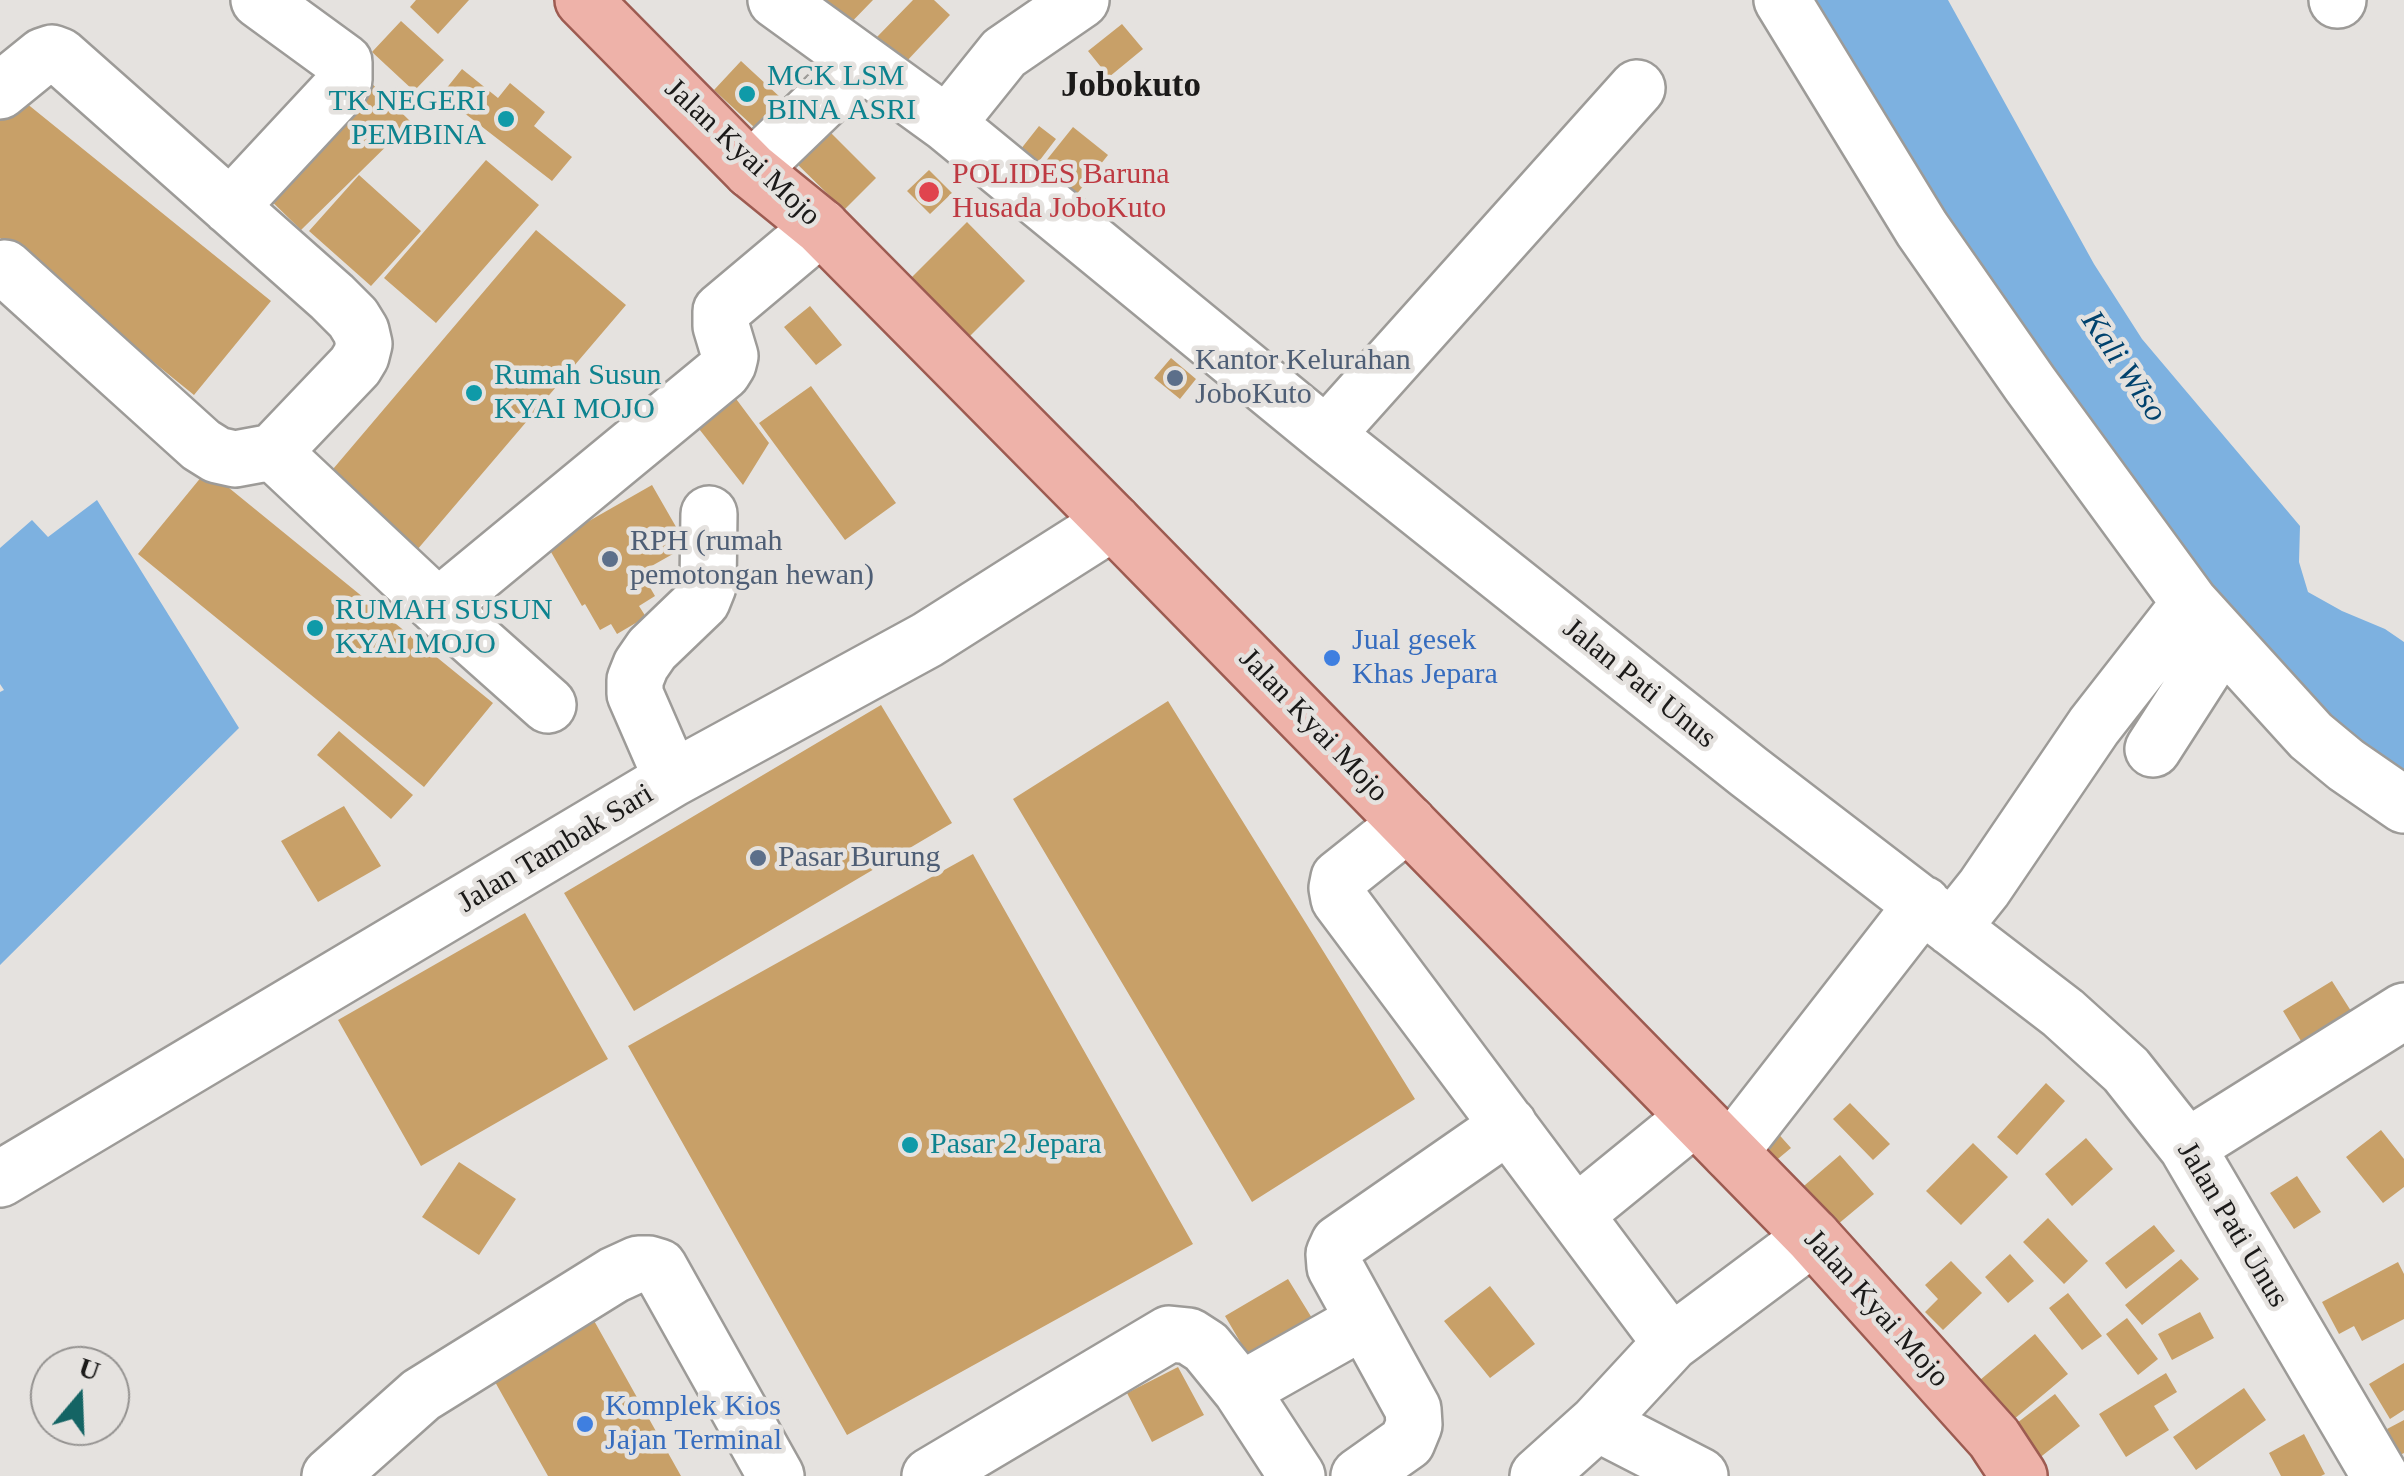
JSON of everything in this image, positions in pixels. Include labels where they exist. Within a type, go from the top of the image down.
[{"type":"main road","name":"Jalan Kyai Mojo","points":[[583,0],[752,170],[822,228],[1712,1134],[1813,1238],[1994,1438],[2019,1476]]},
{"type":"street","points":[[230,207],[344,80],[344,62],[259,0]]},
{"type":"street","name":"Jalan Pati Unus","points":[[776,0],[947,124],[1326,435],[1749,772],[2064,1012],[2126,1070],[2188,1147],[2380,1476]]},
{"type":"street","points":[[947,124],[1004,53],[1082,0]]},
{"type":"street","points":[[1782,0],[1922,228],[2030,384],[2206,621],[2311,736],[2404,805]]},
{"type":"street","points":[[0,91],[43,56],[60,56],[352,318],[364,344],[355,366],[273,452],[236,458],[217,455],[5,268]]},
{"type":"street","points":[[752,170],[862,63]]},
{"type":"street","points":[[1326,435],[1637,88]]},
{"type":"street","points":[[438,606],[723,372],[730,356],[721,311],[822,228]]},
{"type":"street","points":[[273,452],[548,705]]},
{"type":"street","points":[[672,780],[634,694],[634,680],[652,648],[702,601],[708,586],[709,514]]},
{"type":"street","name":"Jalan Tambak Sari","points":[[0,1180],[672,780],[741,763],[1113,522]]},
{"type":"street","points":[[2153,748],[2206,621]]},
{"type":"street","points":[[1576,1214],[1712,1134],[1938,916],[1984,888],[2094,726],[2206,621]]},
{"type":"street","points":[[1408,823],[1339,878],[1339,898],[1671,1343]]},
{"type":"street","points":[[2188,1147],[2404,1011]]},
{"type":"street","points":[[1359,1476],[1406,1442],[1414,1426],[1412,1409],[1363,1321],[1336,1267],[1334,1254],[1340,1244],[1509,1125]]},
{"type":"street","points":[[1538,1476],[1598,1423],[1671,1343],[1813,1238]]},
{"type":"street","points":[[330,1476],[421,1395],[614,1275],[638,1264],[649,1264],[659,1267],[776,1476]]},
{"type":"street","points":[[1241,1390],[1363,1321]]},
{"type":"street","points":[[930,1476],[1169,1334],[1189,1336],[1206,1347],[1241,1390],[1297,1476]]},
{"type":"street","points":[[1598,1423],[1700,1476]]},
{"type":"water","name":"Kali Wiso","points":[[1790,0],[1948,0],[2094,264],[2142,339],[2300,526],[2299,562],[2308,592],[2404,642],[2404,800],[2209,616]]},
{"type":"water","points":[[97,500],[239,728],[0,965],[0,692],[4,690],[0,684],[0,548],[32,520],[48,537]]},
{"type":"building","points":[[416,0],[469,0],[438,34],[410,7]]},
{"type":"building","points":[[815,0],[873,0],[840,34]]},
{"type":"building","points":[[913,0],[934,0],[950,15],[905,63],[877,37]]},
{"type":"building","points":[[401,21],[444,60],[414,91],[372,52]]},
{"type":"building","points":[[1122,24],[1143,49],[1109,77],[1088,51]]},
{"type":"building","name":"MCK LSM BINA ASRI","points":[[741,61],[781,98],[754,127],[714,90]]},
{"type":"building","name":"TK NEGERI PEMBINA","points":[[462,69],[498,98],[510,83],[545,112],[534,126],[572,157],[552,181],[441,95]]},
{"type":"building","points":[[363,75],[411,122],[301,230],[254,184]]},
{"type":"building","points":[[10,90],[271,301],[194,395],[0,238],[0,102]]},
{"type":"building","points":[[821,123],[876,178],[844,210],[788,155]]},
{"type":"building","points":[[1039,126],[1056,139],[1030,173],[1013,159]]},
{"type":"building","points":[[1073,127],[1108,155],[1068,205],[1033,177]]},
{"type":"building","points":[[486,160],[539,205],[436,323],[384,278]]},
{"type":"building","name":"POLIDES Baruna Husada JoboKuto","points":[[929,170],[952,193],[930,214],[907,191]]},
{"type":"building","points":[[359,175],[421,231],[371,286],[309,231]]},
{"type":"building","points":[[967,222],[1025,281],[969,337],[911,278]]},
{"type":"building","name":"Rumah Susun KYAI MOJO","points":[[536,230],[626,305],[411,557],[322,482]]},
{"type":"building","points":[[810,306],[842,345],[816,365],[784,327]]},
{"type":"building","name":"Kantor Kelurahan JoboKuto","points":[[1171,358],[1196,379],[1180,399],[1154,378]]},
{"type":"building","points":[[722,380],[769,443],[743,485],[685,411]]},
{"type":"building","points":[[811,386],[896,503],[845,540],[759,423]]},
{"type":"building","name":"RUMAH SUSUN KYAI MOJO","points":[[207,470],[493,703],[424,787],[138,554]]},
{"type":"building","name":"RPH (rumah pemotongan hewan)","points":[[652,485],[687,546],[641,572],[655,596],[639,606],[646,617],[617,634],[611,624],[600,630],[547,545]]},
{"type":"building","points":[[1168,701],[1415,1099],[1252,1202],[1013,799]]},
{"type":"building","name":"Pasar Burung","points":[[881,705],[952,823],[634,1011],[564,893]]},
{"type":"building","points":[[339,731],[413,795],[391,819],[317,755]]},
{"type":"building","points":[[344,806],[381,866],[318,902],[281,841]]},
{"type":"building","name":"Pasar 2 Jepara","points":[[973,854],[1193,1244],[847,1435],[628,1046]]},
{"type":"building","points":[[525,913],[608,1059],[421,1166],[338,1020]]},
{"type":"building","points":[[2332,981],[2351,1011],[2301,1041],[2283,1011]]},
{"type":"building","points":[[2046,1083],[2065,1101],[2017,1155],[1997,1137]]},
{"type":"building","points":[[1850,1103],[1890,1144],[1873,1160],[1833,1119]]},
{"type":"building","points":[[1766,1120],[1791,1148],[1767,1168],[1742,1140]]},
{"type":"building","points":[[2381,1130],[2404,1159],[2404,1187],[2383,1203],[2346,1157]]},
{"type":"building","points":[[2086,1138],[2113,1169],[2072,1206],[2045,1174]]},
{"type":"building","points":[[1973,1143],[2008,1177],[1961,1225],[1926,1191]]},
{"type":"building","points":[[1840,1155],[1874,1194],[1831,1230],[1798,1191]]},
{"type":"building","points":[[459,1162],[516,1199],[479,1255],[422,1217]]},
{"type":"building","points":[[2297,1176],[2321,1212],[2294,1229],[2270,1193]]},
{"type":"building","points":[[2048,1218],[2088,1261],[2064,1284],[2023,1242]]},
{"type":"building","points":[[2154,1225],[2175,1251],[2126,1289],[2105,1263]]},
{"type":"building","points":[[2010,1254],[2034,1281],[2008,1303],[1985,1277]]},
{"type":"building","points":[[2181,1259],[2199,1279],[2142,1325],[2125,1305]]},
{"type":"building","points":[[1951,1261],[1982,1293],[1943,1330],[1925,1312],[1938,1299],[1925,1285]]},
{"type":"building","points":[[2398,1262],[2404,1274],[2404,1319],[2362,1341],[2354,1326],[2339,1334],[2322,1302]]},
{"type":"building","points":[[1288,1279],[1315,1323],[1252,1362],[1225,1316]]},
{"type":"building","points":[[1490,1286],[1535,1344],[1490,1378],[1444,1321]]},
{"type":"building","points":[[2068,1293],[2102,1336],[2082,1350],[2049,1308]]},
{"type":"building","points":[[2200,1312],[2214,1338],[2172,1360],[2158,1334]]},
{"type":"building","name":"Komplek Kios Jajan Terminal","points":[[592,1317],[681,1476],[548,1476],[490,1373]]},
{"type":"building","points":[[2127,1318],[2158,1359],[2138,1375],[2106,1334]]},
{"type":"building","points":[[2035,1334],[2068,1374],[2013,1420],[1980,1380]]},
{"type":"building","points":[[2404,1363],[2404,1410],[2390,1419],[2369,1384]]},
{"type":"building","points":[[1178,1367],[1204,1415],[1152,1442],[1127,1393]]},
{"type":"building","points":[[2166,1373],[2177,1392],[2154,1406],[2169,1430],[2126,1457],[2099,1414]]},
{"type":"building","points":[[2244,1388],[2266,1420],[2196,1470],[2173,1437]]},
{"type":"building","points":[[2055,1394],[2080,1426],[2038,1459],[2013,1426]]},
{"type":"building","points":[[2404,1420],[2404,1453],[2400,1455],[2387,1429]]},
{"type":"building","points":[[2304,1434],[2325,1474],[2281,1476],[2269,1453]]},
{"type":"place","name":"MCK LSM BINA ASRI","points":[[747,94]]},
{"type":"place","name":"TK NEGERI PEMBINA","points":[[506,119]]},
{"type":"place","name":"POLIDES Baruna Husada JoboKuto","points":[[929,192]]},
{"type":"place","name":"Kantor Kelurahan JoboKuto","points":[[1175,378]]},
{"type":"place","name":"Rumah Susun KYAI MOJO","points":[[474,393]]},
{"type":"place","name":"RPH (rumah pemotongan hewan)","points":[[610,559]]},
{"type":"place","name":"RUMAH SUSUN KYAI MOJO","points":[[315,628]]},
{"type":"place","name":"Jual gesek Khas Jepara","points":[[1332,658]]},
{"type":"place","name":"Pasar Burung","points":[[758,858]]},
{"type":"place","name":"Pasar 2 Jepara","points":[[910,1145]]},
{"type":"place","name":"Komplek Kios Jajan Terminal","points":[[585,1424]]},
{"type":"district","name":"Jobokuto","points":[[1131,87]]}]
